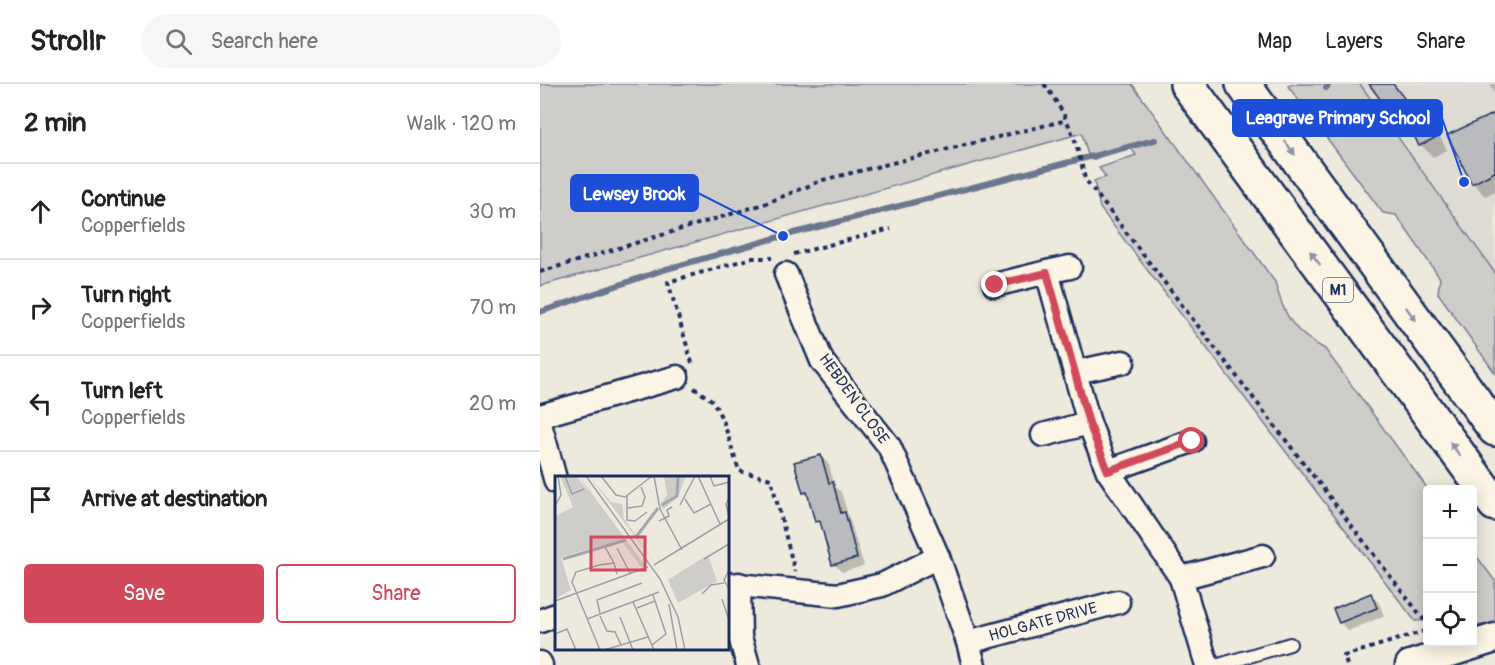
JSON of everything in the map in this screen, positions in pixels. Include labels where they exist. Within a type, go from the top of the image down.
[{"type":"highway","name":"M1","points":[[1187,84],[1495,504]]},
{"type":"highway","points":[[1243,84],[1495,429]]},
{"type":"street","points":[[995,285],[1070,267]]},
{"type":"street","name":"HEBDEN CLOSE","points":[[786,273],[822,361],[889,446],[938,556]]},
{"type":"street","points":[[1047,273],[1089,423],[1108,471],[1181,578],[1207,665]]},
{"type":"street","points":[[1076,372],[1123,362]]},
{"type":"street","points":[[540,416],[677,377]]},
{"type":"street","points":[[1043,435],[1089,423]]},
{"type":"street","points":[[540,424],[555,478]]},
{"type":"street","points":[[1108,471],[1192,441]]},
{"type":"street","points":[[748,665],[740,637],[733,584],[838,595],[882,585],[938,556]]},
{"type":"street","name":"HOLGATE DRIVE","points":[[938,556],[969,642],[974,665]]},
{"type":"street","points":[[1181,578],[1263,556]]},
{"type":"street","name":"HOLGATE DRIVE","points":[[969,642],[1118,602]]},
{"type":"street","points":[[540,621],[555,615]]},
{"type":"street","points":[[1410,665],[1495,638]]},
{"type":"lane","points":[[1219,665],[1290,644]]},
{"type":"path","points":[[1044,84],[1075,136],[1085,179],[1423,618]]},
{"type":"path","points":[[540,272],[764,204],[824,180],[1067,120]]},
{"type":"path","points":[[668,282],[692,363],[677,377],[713,402],[724,423],[739,471],[771,479],[799,590]]},
{"type":"path","points":[[1347,665],[1344,656],[1423,632]]},
{"type":"shaded area","points":[[540,84],[1132,84],[1275,282],[1291,322],[1305,336],[1325,349],[1425,485],[1423,485],[1423,620],[1415,621],[1100,208],[1094,181],[1106,177],[1099,168],[1136,155],[1129,145],[1092,160],[1087,152],[1082,133],[540,286]]},
{"type":"shaded area","points":[[1293,84],[1360,84],[1495,273],[1495,373],[1438,293],[1440,278],[1396,215],[1383,213],[1288,86]]},
{"type":"shaded area","points":[[1360,84],[1495,84],[1495,273],[1403,141]]},
{"type":"shaded area","points":[[1477,557],[1495,581],[1495,626],[1477,625]]},
{"type":"building","points":[[1369,84],[1393,84],[1404,98],[1388,110]]},
{"type":"building","points":[[1495,113],[1495,172],[1472,184],[1447,135]]},
{"type":"building","points":[[1426,119],[1435,138],[1419,146],[1410,127]]},
{"type":"building","points":[[821,455],[829,483],[833,482],[841,513],[845,512],[857,558],[832,565],[820,521],[815,522],[807,492],[803,493],[794,462]]},
{"type":"building","points":[[1371,593],[1377,608],[1339,623],[1333,609]]},
{"type":"waterway","points":[[1326,88],[1329,84]]},
{"type":"waterway","points":[[540,312],[663,270],[783,236],[1155,140]]},
{"type":"place","name":"Leagrave Primary School","points":[[1464,182]]},
{"type":"place","name":"Lewsey Brook","points":[[783,236]]},
{"type":"route","points":[[995,285],[1047,273],[1089,423],[1108,471],[1192,441]]}]
